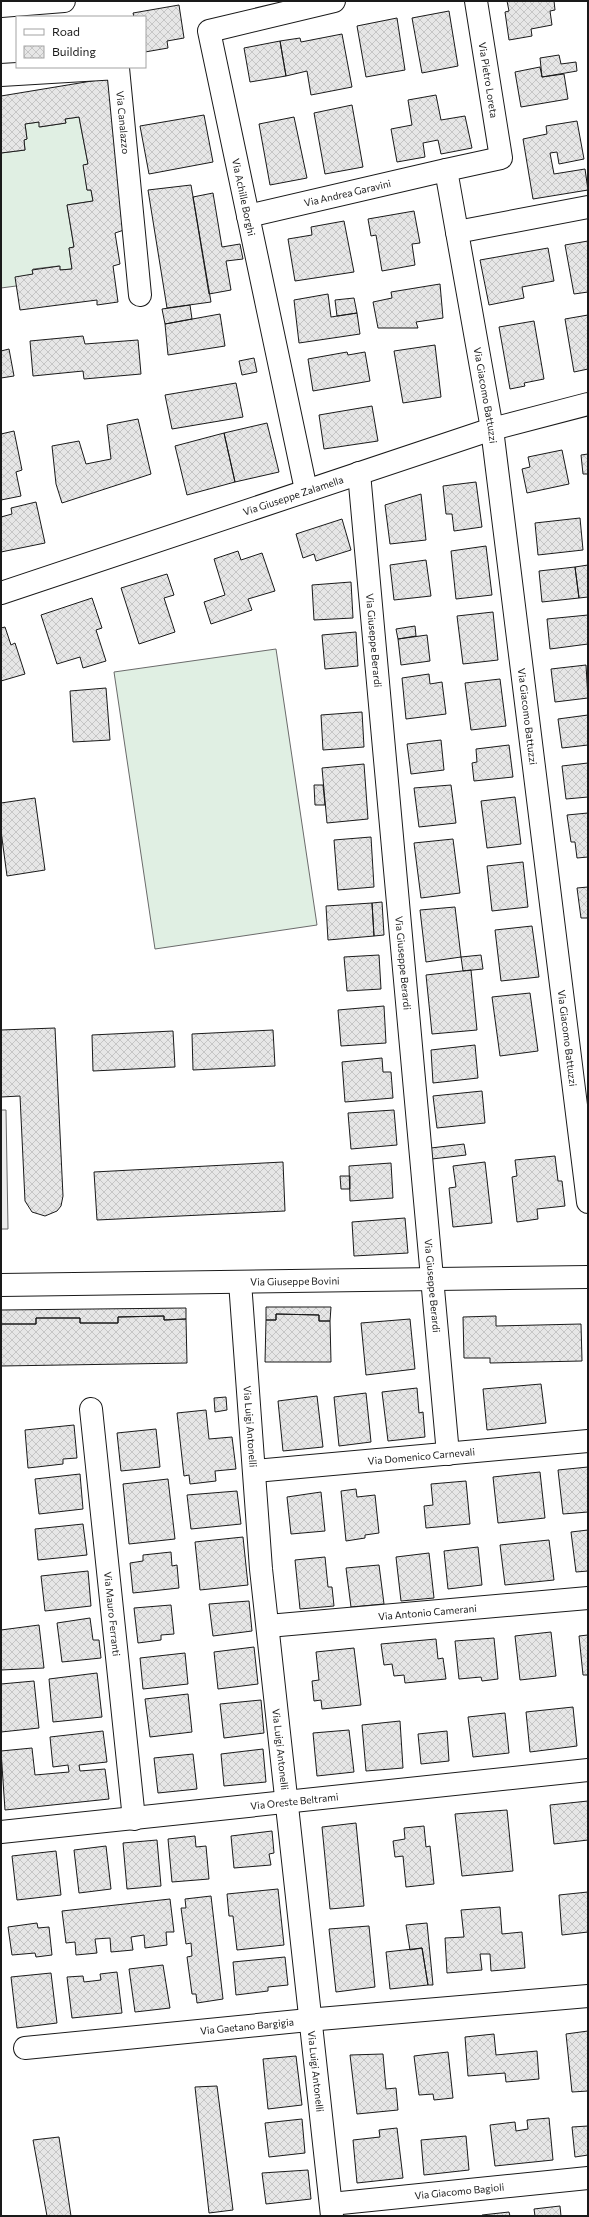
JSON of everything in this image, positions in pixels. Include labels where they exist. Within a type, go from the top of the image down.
[{"type":"street","points":[[1,6],[64,1]]},
{"type":"street","name":"Via Achille Borghi","points":[[306,490],[209,31],[334,1]]},
{"type":"street","name":"Via Pietro Loreta","points":[[476,1],[502,158]]},
{"type":"street","name":"Via Canalazzo","points":[[1,75],[118,68],[140,295]]},
{"type":"street","name":"Via Andrea Garavini","points":[[248,216],[502,158]]},
{"type":"street","points":[[446,170],[457,232],[588,207]]},
{"type":"street","name":"Via Giacomo Battuzzi","points":[[457,232],[492,429],[588,1202]]},
{"type":"street","name":"Via Giuseppe Zalamella","points":[[1,593],[492,429],[588,404]]},
{"type":"street","name":"Via Giuseppe Berardi","points":[[359,473],[448,1454]]},
{"type":"street","name":"Via Giuseppe Bovini","points":[[1,1285],[588,1277]]},
{"type":"street","name":"Via Luigi Antonelli","points":[[240,1282],[261,1569],[332,2210]]},
{"type":"street","name":"Via Mauro Ferranti","points":[[91,1409],[134,1819]]},
{"type":"street","name":"Via Domenico Carnevali","points":[[255,1471],[588,1441]]},
{"type":"street","name":"Via Antonio Camerani","points":[[268,1626],[588,1598]]},
{"type":"street","name":"Via Oreste Beltrami","points":[[1,1832],[288,1803],[588,1770]]},
{"type":"street","name":"Via Gaetano Bargigia","points":[[25,2048],[311,2020],[588,1996]]},
{"type":"street","name":"Via Giacomo Bagioli","points":[[332,2210],[588,2178]]},
{"type":"green space","points":[[79,117],[88,164],[84,165],[87,190],[91,190],[93,201],[67,205],[74,247],[69,248],[72,269],[60,270],[59,266],[33,269],[33,274],[16,286],[1,288],[1,153],[25,150],[24,140],[27,139],[25,124],[39,122],[40,127],[66,123],[65,119]]},
{"type":"green space","points":[[276,649],[317,925],[155,949],[114,672]]},
{"type":"shaded area","points":[[1,1110],[6,1110],[8,1229],[1,1229]]},
{"type":"building","points":[[507,1],[554,1],[555,10],[550,11],[552,25],[531,29],[532,36],[509,40],[505,12],[509,11]]},
{"type":"building","points":[[179,5],[184,38],[167,41],[168,48],[146,52],[146,16],[134,16],[133,13]]},
{"type":"building","points":[[449,11],[458,66],[422,73],[412,18]]},
{"type":"building","points":[[397,18],[405,70],[366,77],[357,26]]},
{"type":"building","points":[[342,34],[352,87],[311,95],[307,71],[286,76],[280,41],[300,38],[301,42]]},
{"type":"building","points":[[280,41],[286,76],[250,82],[244,48]]},
{"type":"building","points":[[559,55],[561,64],[576,62],[577,71],[542,77],[540,58]]},
{"type":"building","points":[[540,67],[542,77],[564,74],[568,99],[521,107],[515,72]]},
{"type":"building","points":[[110,78],[130,228],[115,233],[120,264],[113,266],[118,302],[97,305],[97,300],[20,310],[15,277],[33,274],[32,270],[60,266],[60,270],[72,269],[69,248],[74,247],[67,205],[93,201],[91,190],[87,190],[83,165],[88,164],[79,117],[65,119],[66,123],[39,127],[39,122],[25,124],[27,139],[24,140],[25,150],[1,153],[1,96]]},
{"type":"building","points":[[436,95],[441,120],[465,116],[472,148],[441,154],[438,140],[423,143],[425,157],[397,162],[391,129],[412,125],[408,100]]},
{"type":"building","points":[[352,105],[363,167],[325,174],[314,113]]},
{"type":"building","points":[[204,115],[213,162],[149,174],[140,126]]},
{"type":"building","points":[[294,117],[307,178],[270,185],[259,124]]},
{"type":"building","points":[[577,121],[584,159],[559,164],[557,152],[550,153],[554,174],[585,169],[588,190],[533,199],[523,139],[547,134],[546,126]]},
{"type":"building","points":[[191,185],[211,302],[167,308],[148,190]]},
{"type":"building","points":[[213,193],[222,247],[240,244],[243,259],[226,261],[231,290],[209,294],[193,197]]},
{"type":"building","points":[[414,211],[420,243],[412,244],[415,265],[382,271],[376,235],[371,236],[368,219]]},
{"type":"building","points":[[344,221],[354,272],[295,281],[288,239],[312,235],[311,227]]},
{"type":"building","points":[[588,241],[588,292],[574,294],[565,245]]},
{"type":"building","points":[[548,248],[554,281],[522,287],[524,298],[489,305],[480,260]]},
{"type":"building","points":[[440,284],[443,318],[416,322],[418,328],[378,328],[373,302],[392,298],[391,292]]},
{"type":"building","points":[[328,294],[331,317],[357,313],[360,334],[299,343],[294,300]]},
{"type":"building","points":[[354,298],[357,313],[337,316],[335,300]]},
{"type":"building","points":[[190,305],[192,319],[165,324],[162,309]]},
{"type":"building","points":[[220,314],[225,346],[168,355],[165,324]]},
{"type":"building","points":[[588,315],[588,369],[574,372],[565,319]]},
{"type":"building","points":[[534,321],[544,379],[524,383],[525,386],[510,389],[499,327]]},
{"type":"building","points":[[83,336],[85,344],[138,340],[141,374],[84,379],[83,371],[33,376],[30,341]]},
{"type":"building","points":[[435,345],[441,397],[403,403],[394,351]]},
{"type":"building","points":[[9,349],[14,376],[1,378],[1,351]]},
{"type":"building","points":[[347,352],[348,355],[365,352],[370,381],[313,391],[308,359]]},
{"type":"building","points":[[254,358],[257,372],[242,375],[239,361]]},
{"type":"building","points":[[236,383],[243,417],[172,429],[165,395]]},
{"type":"building","points":[[372,406],[378,441],[324,449],[319,415]]},
{"type":"building","points":[[138,419],[151,474],[62,503],[56,484],[52,446],[79,441],[86,464],[111,459],[107,425]]},
{"type":"building","points":[[267,423],[279,472],[235,482],[224,433]]},
{"type":"building","points":[[14,431],[22,470],[16,472],[21,496],[1,500],[1,434]]},
{"type":"building","points":[[224,433],[235,482],[187,495],[175,446]]},
{"type":"building","points":[[562,450],[569,484],[527,493],[522,469],[530,467],[528,457]]},
{"type":"building","points":[[588,454],[588,474],[583,474],[581,455]]},
{"type":"building","points":[[476,482],[482,527],[454,531],[452,514],[446,514],[443,486]]},
{"type":"building","points":[[421,494],[426,540],[390,544],[385,505]]},
{"type":"building","points":[[36,502],[45,543],[1,552],[1,517],[12,514],[11,508]]},
{"type":"building","points":[[580,518],[583,550],[538,555],[535,523]]},
{"type":"building","points":[[342,519],[351,550],[316,561],[314,554],[303,558],[296,534]]},
{"type":"building","points":[[486,546],[492,595],[456,599],[451,551]]},
{"type":"building","points":[[238,551],[241,560],[262,553],[275,591],[248,599],[252,610],[211,624],[204,602],[225,595],[214,559]]},
{"type":"building","points":[[426,560],[431,596],[394,600],[390,565]]},
{"type":"building","points":[[588,565],[588,597],[579,598],[575,567]]},
{"type":"building","points":[[575,567],[579,598],[542,602],[539,571]]},
{"type":"building","points":[[167,574],[174,595],[164,598],[175,632],[139,644],[121,588]]},
{"type":"building","points":[[351,582],[353,618],[314,620],[312,585]]},
{"type":"building","points":[[92,598],[102,628],[96,630],[106,661],[83,668],[80,657],[57,664],[41,615]]},
{"type":"building","points":[[493,612],[498,660],[463,664],[457,616]]},
{"type":"building","points":[[588,615],[588,644],[550,649],[547,619]]},
{"type":"building","points":[[415,626],[416,636],[398,639],[396,629]]},
{"type":"building","points":[[5,627],[11,645],[15,643],[25,674],[1,681],[1,628]]},
{"type":"building","points":[[356,632],[358,666],[325,669],[322,635]]},
{"type":"building","points":[[427,635],[430,661],[401,665],[398,639]]},
{"type":"building","points":[[586,665],[588,698],[555,702],[551,669]]},
{"type":"building","points":[[429,674],[430,684],[442,682],[446,714],[406,719],[402,678]]},
{"type":"building","points":[[500,679],[506,726],[471,730],[465,683]]},
{"type":"building","points":[[106,688],[110,740],[73,742],[70,691]]},
{"type":"building","points":[[362,712],[364,747],[323,750],[321,715]]},
{"type":"building","points":[[588,715],[588,745],[562,748],[558,719]]},
{"type":"building","points":[[441,740],[444,770],[411,774],[407,744]]},
{"type":"building","points":[[509,745],[513,777],[474,781],[472,763],[477,762],[476,749]]},
{"type":"building","points":[[588,763],[588,797],[566,799],[562,766]]},
{"type":"building","points":[[364,764],[368,819],[327,823],[322,768]]},
{"type":"building","points":[[314,785],[323,785],[325,805],[315,805]]},
{"type":"building","points":[[451,785],[456,823],[419,827],[414,788]]},
{"type":"building","points":[[515,797],[521,844],[487,848],[481,801]]},
{"type":"building","points":[[35,798],[45,870],[7,876],[1,831],[1,803]]},
{"type":"building","points":[[588,813],[588,857],[577,858],[575,842],[571,842],[567,815]]},
{"type":"building","points":[[371,837],[374,887],[338,890],[334,840]]},
{"type":"building","points":[[453,839],[460,893],[421,898],[414,843]]},
{"type":"building","points":[[523,862],[528,907],[492,911],[487,866]]},
{"type":"building","points":[[588,887],[588,918],[581,918],[577,888]]},
{"type":"building","points":[[382,902],[384,935],[374,936],[372,903]]},
{"type":"building","points":[[372,903],[374,936],[328,940],[326,906]]},
{"type":"building","points":[[455,907],[461,957],[426,962],[420,910]]},
{"type":"building","points":[[532,926],[539,977],[501,981],[495,930]]},
{"type":"building","points":[[379,955],[381,989],[347,991],[344,957]]},
{"type":"building","points":[[481,955],[483,969],[463,971],[461,957]]},
{"type":"building","points":[[471,970],[477,1030],[432,1034],[426,975]]},
{"type":"building","points":[[530,993],[538,1051],[500,1056],[492,997]]},
{"type":"building","points":[[384,1006],[386,1043],[341,1046],[338,1010]]},
{"type":"building","points":[[55,1028],[63,1196],[61,1206],[57,1211],[45,1216],[32,1212],[25,1201],[20,1096],[1,1097],[1,1030]]},
{"type":"building","points":[[273,1030],[275,1066],[193,1070],[192,1034]]},
{"type":"building","points":[[173,1031],[175,1067],[93,1071],[92,1035]]},
{"type":"building","points":[[475,1045],[478,1078],[433,1083],[431,1050]]},
{"type":"building","points":[[382,1058],[383,1072],[391,1072],[393,1098],[345,1102],[342,1062]]},
{"type":"building","points":[[482,1091],[485,1123],[437,1128],[433,1096]]},
{"type":"building","points":[[394,1110],[397,1145],[351,1149],[348,1113]]},
{"type":"building","points":[[464,1144],[466,1155],[432,1159],[431,1148]]},
{"type":"building","points":[[555,1156],[558,1181],[562,1181],[565,1206],[537,1209],[538,1219],[517,1222],[512,1177],[517,1176],[515,1160]]},
{"type":"building","points":[[283,1162],[285,1211],[97,1220],[94,1172]]},
{"type":"building","points":[[485,1162],[492,1223],[453,1227],[449,1188],[456,1187],[453,1166]]},
{"type":"building","points":[[391,1163],[393,1198],[350,1201],[349,1166]]},
{"type":"building","points":[[340,1176],[350,1176],[350,1189],[341,1189]]},
{"type":"building","points":[[405,1218],[408,1253],[354,1256],[352,1222]]},
{"type":"building","points":[[266,1307],[331,1307],[330,1321],[319,1321],[319,1315],[276,1314],[276,1320],[266,1320]]},
{"type":"building","points":[[186,1308],[186,1319],[164,1320],[164,1316],[118,1317],[118,1323],[80,1323],[80,1318],[36,1318],[36,1324],[1,1324],[1,1310]]},
{"type":"building","points":[[276,1314],[319,1315],[319,1321],[330,1321],[331,1362],[265,1362],[266,1320],[276,1320]]},
{"type":"building","points":[[164,1316],[164,1320],[186,1319],[187,1363],[1,1366],[1,1324],[36,1324],[36,1318],[80,1318],[80,1323],[118,1323],[118,1317]]},
{"type":"building","points":[[496,1316],[496,1326],[581,1324],[582,1361],[490,1363],[490,1358],[464,1358],[463,1317]]},
{"type":"building","points":[[410,1319],[415,1369],[366,1375],[361,1323]]},
{"type":"building","points":[[541,1384],[546,1423],[487,1430],[483,1389]]},
{"type":"building","points":[[417,1388],[419,1413],[423,1412],[425,1437],[388,1441],[382,1392]]},
{"type":"building","points":[[366,1393],[371,1442],[339,1446],[334,1397]]},
{"type":"building","points":[[317,1396],[323,1447],[283,1451],[278,1401]]},
{"type":"building","points":[[226,1397],[227,1410],[215,1412],[214,1398]]},
{"type":"building","points":[[206,1410],[209,1439],[232,1437],[236,1469],[215,1471],[216,1481],[190,1484],[189,1475],[184,1476],[177,1413]]},
{"type":"building","points":[[74,1425],[77,1458],[63,1459],[63,1464],[28,1468],[25,1430]]},
{"type":"building","points":[[156,1429],[160,1467],[121,1471],[117,1433]]},
{"type":"building","points":[[588,1467],[588,1512],[563,1514],[558,1470]]},
{"type":"building","points":[[540,1472],[545,1518],[498,1523],[493,1477]]},
{"type":"building","points":[[80,1474],[83,1509],[39,1514],[35,1479]]},
{"type":"building","points":[[168,1479],[175,1539],[129,1544],[123,1484]]},
{"type":"building","points":[[466,1481],[470,1524],[426,1528],[424,1506],[433,1505],[431,1484]]},
{"type":"building","points":[[356,1489],[357,1497],[375,1495],[379,1533],[365,1535],[365,1538],[346,1541],[341,1491]]},
{"type":"building","points":[[237,1491],[241,1524],[191,1529],[187,1495]]},
{"type":"building","points":[[321,1492],[325,1531],[291,1534],[287,1497]]},
{"type":"building","points":[[83,1524],[87,1555],[38,1560],[35,1529]]},
{"type":"building","points":[[588,1530],[588,1571],[576,1572],[571,1532]]},
{"type":"building","points":[[243,1537],[248,1585],[200,1590],[195,1542]]},
{"type":"building","points":[[549,1540],[554,1580],[505,1585],[500,1545]]},
{"type":"building","points":[[478,1547],[482,1585],[448,1589],[444,1551]]},
{"type":"building","points":[[171,1552],[172,1566],[177,1565],[179,1588],[133,1593],[130,1563],[143,1561],[143,1555]]},
{"type":"building","points":[[429,1553],[434,1598],[401,1601],[396,1557]]},
{"type":"building","points":[[325,1557],[328,1587],[332,1587],[334,1606],[300,1609],[295,1560]]},
{"type":"building","points":[[379,1565],[384,1604],[351,1607],[346,1568]]},
{"type":"building","points":[[88,1571],[91,1606],[45,1611],[41,1576]]},
{"type":"building","points":[[249,1601],[252,1631],[213,1636],[209,1604]]},
{"type":"building","points":[[171,1605],[174,1634],[161,1635],[161,1640],[138,1643],[134,1608]]},
{"type":"building","points":[[90,1618],[93,1640],[99,1640],[101,1658],[62,1662],[57,1623]]},
{"type":"building","points":[[39,1625],[44,1668],[1,1670],[1,1630]]},
{"type":"building","points":[[551,1632],[556,1676],[520,1680],[515,1636]]},
{"type":"building","points":[[588,1635],[588,1675],[583,1675],[579,1636]]},
{"type":"building","points":[[494,1638],[498,1679],[482,1681],[481,1677],[459,1679],[455,1641]]},
{"type":"building","points":[[436,1639],[438,1659],[443,1658],[446,1679],[405,1683],[404,1675],[394,1676],[392,1664],[384,1665],[381,1644]]},
{"type":"building","points":[[254,1647],[258,1684],[218,1689],[214,1652]]},
{"type":"building","points":[[354,1648],[361,1705],[322,1709],[321,1700],[314,1701],[312,1681],[319,1680],[316,1652]]},
{"type":"building","points":[[185,1653],[188,1684],[143,1689],[140,1658]]},
{"type":"building","points":[[97,1673],[102,1717],[53,1722],[49,1679]]},
{"type":"building","points":[[34,1681],[39,1728],[1,1732],[1,1684]]},
{"type":"building","points":[[188,1694],[192,1732],[150,1737],[145,1699]]},
{"type":"building","points":[[261,1700],[264,1733],[224,1738],[220,1704]]},
{"type":"building","points":[[573,1707],[577,1746],[530,1752],[526,1712]]},
{"type":"building","points":[[505,1713],[509,1753],[473,1757],[468,1717]]},
{"type":"building","points":[[400,1721],[403,1768],[366,1771],[362,1725]]},
{"type":"building","points":[[349,1730],[354,1772],[317,1776],[313,1733]]},
{"type":"building","points":[[103,1731],[107,1762],[79,1765],[80,1771],[105,1769],[109,1799],[5,1810],[1,1751],[32,1748],[35,1775],[69,1772],[68,1765],[53,1767],[50,1737]]},
{"type":"building","points":[[447,1731],[449,1761],[421,1764],[418,1734]]},
{"type":"building","points":[[263,1749],[266,1782],[224,1786],[221,1754]]},
{"type":"building","points":[[193,1754],[197,1789],[158,1793],[154,1758]]},
{"type":"building","points":[[588,1801],[588,1840],[554,1844],[550,1805]]},
{"type":"building","points":[[507,1810],[513,1871],[462,1876],[455,1814]]},
{"type":"building","points":[[356,1823],[364,1906],[330,1909],[322,1827]]},
{"type":"building","points":[[424,1826],[426,1847],[430,1846],[434,1884],[406,1887],[403,1856],[395,1857],[393,1841],[405,1839],[404,1828]]},
{"type":"building","points":[[272,1831],[274,1853],[269,1854],[271,1865],[234,1868],[231,1836]]},
{"type":"building","points":[[195,1836],[196,1847],[206,1846],[209,1879],[172,1882],[168,1839]]},
{"type":"building","points":[[157,1840],[161,1886],[127,1889],[123,1843]]},
{"type":"building","points":[[106,1846],[111,1889],[79,1893],[74,1850]]},
{"type":"building","points":[[56,1851],[61,1895],[17,1900],[12,1856]]},
{"type":"building","points":[[278,1889],[284,1945],[237,1950],[233,1916],[229,1916],[227,1894]]},
{"type":"building","points":[[588,1892],[588,1932],[562,1935],[559,1895]]},
{"type":"building","points":[[211,1896],[223,1999],[197,2003],[196,1994],[192,1994],[187,1957],[192,1956],[191,1943],[186,1944],[181,1908],[186,1908],[185,1899]]},
{"type":"building","points":[[170,1899],[174,1932],[166,1932],[167,1945],[145,1948],[144,1935],[131,1937],[133,1950],[111,1952],[110,1938],[95,1939],[97,1953],[76,1955],[75,1942],[66,1943],[62,1911]]},
{"type":"building","points":[[500,1907],[502,1934],[522,1932],[525,1968],[491,1971],[490,1954],[480,1954],[482,1970],[447,1973],[445,1938],[464,1937],[461,1910]]},
{"type":"building","points":[[37,1923],[38,1928],[49,1927],[52,1955],[36,1957],[35,1953],[12,1955],[8,1927]]},
{"type":"building","points":[[427,1923],[433,1985],[428,1985],[422,1948],[410,1950],[406,1925]]},
{"type":"building","points":[[369,1926],[375,1987],[336,1992],[329,1929]]},
{"type":"building","points":[[422,1948],[428,1985],[390,1989],[386,1952]]},
{"type":"building","points":[[285,1957],[288,1985],[268,1987],[268,1991],[236,1995],[233,1962]]},
{"type":"building","points":[[163,1965],[170,2008],[135,2012],[129,1969]]},
{"type":"building","points":[[117,1972],[122,2013],[72,2018],[67,1977],[83,1976],[84,1982],[101,1980],[100,1974]]},
{"type":"building","points":[[51,1973],[57,2023],[17,2028],[11,1977]]},
{"type":"building","points":[[588,2031],[588,2091],[572,2092],[566,2034]]},
{"type":"building","points":[[494,2034],[496,2055],[537,2051],[539,2079],[506,2082],[505,2073],[468,2076],[465,2037]]},
{"type":"building","points":[[448,2052],[453,2098],[434,2100],[433,2094],[419,2095],[414,2056]]},
{"type":"building","points":[[383,2054],[386,2089],[396,2088],[398,2110],[357,2114],[350,2055]]},
{"type":"building","points":[[296,2056],[302,2105],[268,2109],[263,2059]]},
{"type":"building","points":[[217,2086],[233,2210],[209,2213],[195,2087]]},
{"type":"building","points":[[549,2118],[553,2160],[495,2166],[490,2125],[515,2122],[516,2131],[528,2129],[527,2120]]},
{"type":"building","points":[[302,2119],[305,2153],[269,2157],[265,2123]]},
{"type":"building","points":[[588,2126],[588,2155],[575,2157],[572,2127]]},
{"type":"building","points":[[397,2128],[403,2178],[357,2183],[353,2140],[380,2137],[379,2130]]},
{"type":"building","points":[[466,2136],[469,2170],[424,2175],[421,2140]]},
{"type":"building","points":[[59,2137],[71,2216],[47,2216],[33,2140]]},
{"type":"building","points":[[308,2170],[311,2199],[266,2204],[262,2173]]},
{"type":"building","points":[[560,2206],[561,2216],[535,2216],[534,2209]]},
{"type":"building","points":[[509,2212],[510,2216],[482,2216],[482,2215]]}]
